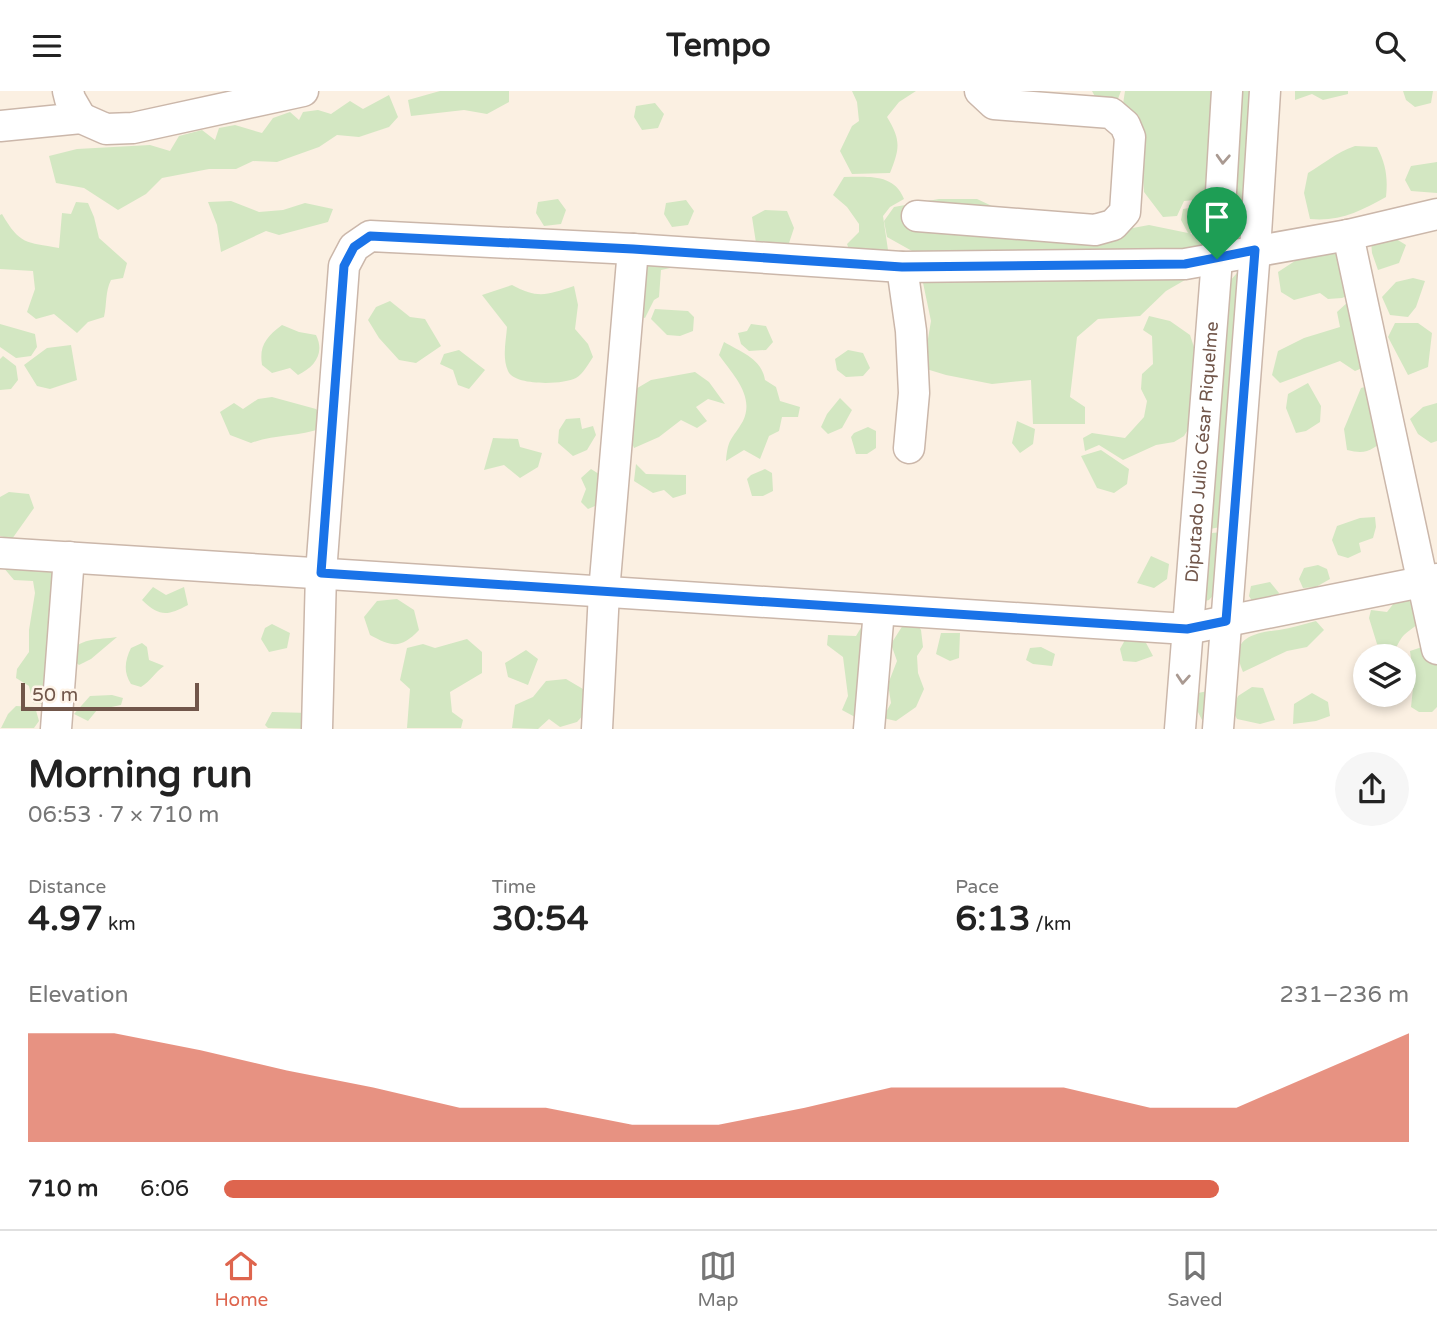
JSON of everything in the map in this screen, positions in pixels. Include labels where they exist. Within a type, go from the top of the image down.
[{"type":"street","points":[[68,91],[80,118]]},
{"type":"street","points":[[0,126],[80,118],[106,129],[133,128],[303,91]]},
{"type":"street","points":[[917,216],[1096,230],[1112,225],[1125,212],[1130,137],[1125,125],[1111,113],[995,104],[980,91]]},
{"type":"street","name":"Diputado Julio César Riquelme","points":[[1180,729],[1217,259],[1227,91]]},
{"type":"street","points":[[1218,729],[1265,91]]},
{"type":"street","points":[[317,729],[321,573],[344,266],[354,247],[370,236],[633,249],[902,267],[1185,264],[1348,235],[1437,214]]},
{"type":"street","points":[[1348,235],[1429,581],[1437,649]]},
{"type":"street","points":[[597,729],[604,592],[633,249]]},
{"type":"street","points":[[902,267],[911,331],[914,393],[909,448]]},
{"type":"street","points":[[0,553],[1187,629],[1429,581]]},
{"type":"street","points":[[56,729],[69,557]]},
{"type":"street","points":[[869,729],[879,610]]},
{"type":"green space","points":[[440,91],[509,91],[509,102],[487,114],[464,110],[411,116],[408,100]]},
{"type":"green space","points":[[852,91],[916,91],[899,102],[887,117],[898,144],[890,173],[852,174],[840,151],[852,126],[859,121],[857,102]]},
{"type":"green space","points":[[1092,91],[1121,91],[1116,104],[1100,106]]},
{"type":"green space","points":[[1125,91],[1216,91],[1207,199],[1184,201],[1177,216],[1163,217],[1144,192],[1139,116],[1123,104]]},
{"type":"green space","points":[[1236,91],[1260,91],[1243,223],[1233,227]]},
{"type":"green space","points":[[1295,91],[1348,91],[1348,94],[1323,100],[1312,94],[1295,100]]},
{"type":"green space","points":[[1403,91],[1433,91],[1431,103],[1415,107],[1406,100]]},
{"type":"green space","points":[[389,95],[398,117],[389,127],[359,137],[337,135],[319,147],[277,162],[253,161],[236,169],[209,169],[162,178],[146,194],[118,210],[84,188],[56,183],[49,156],[77,149],[150,145],[170,151],[179,136],[202,130],[215,140],[219,128],[235,125],[262,133],[273,118],[290,112],[299,120],[303,112],[318,110],[331,114],[350,101],[363,109]]},
{"type":"green space","points":[[655,103],[664,114],[658,128],[642,130],[634,117],[636,106]]},
{"type":"green space","points":[[1355,146],[1377,147],[1386,171],[1386,197],[1350,214],[1331,219],[1310,219],[1304,193],[1308,173]]},
{"type":"green space","points":[[1437,162],[1437,193],[1411,191],[1405,180],[1411,166]]},
{"type":"green space","points":[[844,177],[879,178],[894,185],[904,199],[890,207],[883,216],[888,250],[850,252],[847,244],[859,232],[859,224],[847,207],[833,195]]},
{"type":"green space","points":[[558,199],[566,210],[561,224],[544,226],[536,213],[538,202]]},
{"type":"green space","points":[[939,199],[977,199],[1009,214],[1095,235],[1149,225],[1188,233],[1181,220],[1183,209],[1202,206],[1211,217],[1205,231],[1190,233],[1205,246],[1204,269],[1166,291],[1140,316],[1098,319],[1077,337],[1070,397],[1085,407],[1085,424],[1033,424],[1031,380],[992,384],[923,368],[931,321],[922,278],[921,256],[887,237],[884,221],[894,207]]},
{"type":"green space","points":[[686,200],[694,211],[688,225],[672,227],[664,214],[666,203]]},
{"type":"green space","points":[[231,201],[259,212],[283,210],[305,203],[333,209],[328,222],[279,235],[266,231],[221,252],[217,225],[208,202]]},
{"type":"green space","points":[[76,202],[88,203],[99,238],[127,263],[123,278],[111,280],[104,317],[88,322],[77,333],[54,314],[36,319],[27,312],[35,289],[33,271],[0,269],[0,215],[2,214],[19,237],[39,245],[59,248],[62,213],[71,214]]},
{"type":"green space","points":[[765,210],[787,211],[794,228],[789,243],[756,243],[752,217]]},
{"type":"green space","points":[[1388,234],[1406,245],[1399,263],[1378,270],[1371,241]]},
{"type":"green space","points":[[1335,235],[1356,292],[1342,298],[1328,299],[1320,293],[1294,300],[1281,292],[1278,272]]},
{"type":"green space","points":[[653,257],[675,267],[661,270],[659,297],[654,300],[645,318],[629,313],[642,270]]},
{"type":"green space","points":[[1243,266],[1261,275],[1268,292],[1259,319],[1232,525],[1204,530],[1223,289]]},
{"type":"green space","points":[[1413,278],[1425,281],[1416,307],[1408,317],[1390,315],[1382,297],[1396,282]]},
{"type":"green space","points":[[512,285],[536,294],[557,292],[574,286],[578,305],[575,329],[588,344],[593,357],[579,376],[561,382],[539,383],[519,379],[508,371],[505,355],[507,327],[482,295]]},
{"type":"green space","points":[[390,301],[410,317],[425,319],[441,346],[416,363],[399,360],[379,338],[368,320],[376,307]]},
{"type":"green space","points":[[1349,301],[1377,362],[1355,371],[1340,361],[1280,383],[1272,375],[1278,351],[1304,338],[1340,327],[1337,312]]},
{"type":"green space","points":[[655,309],[688,311],[694,317],[693,331],[680,336],[667,335],[651,319]]},
{"type":"green space","points":[[1149,316],[1170,321],[1190,335],[1195,350],[1192,391],[1195,418],[1184,436],[1174,442],[1156,445],[1123,460],[1099,445],[1085,451],[1083,438],[1092,433],[1125,438],[1144,417],[1147,401],[1141,389],[1142,374],[1153,364],[1152,336],[1143,330]]},
{"type":"green space","points":[[1395,323],[1418,323],[1432,333],[1428,367],[1408,375],[1388,337]]},
{"type":"green space","points":[[0,324],[35,334],[37,347],[31,356],[16,358],[0,347]]},
{"type":"green space","points":[[751,324],[766,326],[773,342],[766,350],[749,351],[741,344],[738,333],[747,331]]},
{"type":"green space","points":[[282,325],[316,335],[319,342],[319,353],[314,364],[298,375],[290,368],[272,373],[262,365],[265,342]]},
{"type":"green space","points":[[724,342],[755,361],[765,380],[776,387],[780,401],[800,407],[798,417],[782,417],[779,431],[769,436],[760,459],[744,450],[726,461],[729,443],[743,421],[746,403],[741,386],[719,355]]},
{"type":"green space","points":[[71,345],[77,380],[50,389],[37,386],[24,365],[47,348]]},
{"type":"green space","points":[[459,350],[485,370],[469,389],[458,385],[453,370],[440,364],[444,354]]},
{"type":"green space","points":[[848,350],[863,353],[870,368],[863,376],[846,377],[837,370],[835,359]]},
{"type":"green space","points":[[3,356],[16,366],[18,380],[11,389],[0,390],[0,359]]},
{"type":"green space","points":[[695,372],[709,382],[725,404],[708,399],[696,407],[707,421],[697,428],[681,420],[659,437],[634,448],[629,436],[634,390],[651,380]]},
{"type":"green space","points":[[1308,383],[1321,406],[1320,422],[1306,431],[1296,433],[1286,408],[1288,394]]},
{"type":"green space","points":[[1380,383],[1388,437],[1369,450],[1347,450],[1344,429],[1361,388]]},
{"type":"green space","points":[[272,397],[316,409],[325,418],[322,428],[251,443],[230,435],[220,412],[234,403],[243,409],[258,399]]},
{"type":"green space","points":[[840,398],[852,410],[842,428],[828,434],[821,427],[827,414]]},
{"type":"green space","points":[[1437,403],[1437,441],[1431,443],[1418,434],[1410,419],[1423,407]]},
{"type":"green space","points":[[580,418],[582,429],[593,426],[596,435],[587,450],[573,456],[558,443],[559,430],[566,419]]},
{"type":"green space","points":[[1017,421],[1035,429],[1033,444],[1020,453],[1012,443]]},
{"type":"green space","points":[[868,427],[876,431],[876,448],[867,454],[856,454],[851,437]]},
{"type":"green space","points":[[493,438],[518,439],[520,447],[542,453],[538,467],[520,478],[504,465],[484,470]]},
{"type":"green space","points":[[1101,450],[1129,469],[1127,484],[1114,493],[1097,488],[1081,456]]},
{"type":"green space","points":[[636,464],[646,474],[686,475],[686,494],[673,498],[664,490],[653,493],[634,481]]},
{"type":"green space","points":[[591,469],[602,476],[602,503],[588,509],[581,502],[586,489],[581,478]]},
{"type":"green space","points":[[765,469],[772,473],[773,491],[763,496],[752,496],[747,479]]},
{"type":"green space","points":[[9,492],[29,494],[34,508],[12,539],[0,536],[0,497]]},
{"type":"green space","points":[[1375,517],[1373,538],[1359,543],[1361,552],[1348,558],[1338,555],[1332,540],[1337,526],[1360,518]]},
{"type":"green space","points":[[1225,532],[1218,590],[1209,600],[1191,604],[1199,548],[1211,533]]},
{"type":"green space","points":[[58,546],[43,704],[33,703],[29,686],[16,678],[17,669],[29,652],[29,630],[35,593],[33,581],[14,580],[3,567]]},
{"type":"green space","points":[[1151,556],[1169,564],[1167,579],[1154,588],[1137,583]]},
{"type":"green space","points":[[1318,565],[1327,569],[1330,579],[1316,587],[1303,588],[1299,579],[1304,568]]},
{"type":"green space","points":[[1270,582],[1279,593],[1273,607],[1257,609],[1249,596],[1251,586]]},
{"type":"green space","points":[[153,587],[166,595],[184,587],[188,605],[169,613],[159,612],[142,600]]},
{"type":"green space","points":[[397,599],[414,610],[419,630],[401,643],[390,644],[370,635],[364,617],[377,601]]},
{"type":"green space","points":[[1407,600],[1419,606],[1418,622],[1398,644],[1377,644],[1369,618],[1371,610],[1387,612],[1394,603]]},
{"type":"green space","points":[[915,621],[921,630],[923,647],[917,656],[918,673],[924,689],[916,707],[896,721],[883,718],[891,703],[888,684],[897,661],[891,644],[903,625]]},
{"type":"green space","points":[[1316,621],[1324,630],[1307,647],[1287,651],[1243,672],[1238,652],[1245,640],[1260,633]]},
{"type":"green space","points":[[272,624],[290,633],[287,648],[269,652],[261,639],[265,628]]},
{"type":"green space","points":[[862,626],[877,627],[862,708],[855,717],[842,710],[848,696],[843,657],[827,645],[828,635],[856,636]]},
{"type":"green space","points":[[941,633],[960,633],[959,658],[950,661],[936,654]]},
{"type":"green space","points":[[1136,636],[1145,641],[1153,656],[1136,662],[1123,661],[1120,649],[1125,640]]},
{"type":"green space","points":[[117,637],[91,659],[79,665],[69,656],[77,645],[83,642]]},
{"type":"green space","points":[[467,639],[482,652],[482,673],[450,692],[452,712],[463,720],[461,728],[407,728],[410,689],[400,680],[407,648],[423,644],[435,648]]},
{"type":"green space","points":[[142,643],[147,647],[149,660],[164,666],[141,687],[131,684],[126,666],[131,648]]},
{"type":"green space","points":[[1428,645],[1437,652],[1437,707],[1432,712],[1419,712],[1411,707],[1416,707],[1416,649]]},
{"type":"green space","points":[[1041,647],[1055,654],[1052,666],[1033,664],[1026,660],[1030,648]]},
{"type":"green space","points":[[526,650],[538,659],[528,685],[508,677],[505,663]]},
{"type":"green space","points":[[566,679],[583,689],[588,710],[577,722],[560,727],[549,719],[538,729],[512,728],[515,705],[533,697],[546,681]]},
{"type":"green space","points":[[1252,687],[1263,688],[1275,720],[1260,724],[1237,719],[1232,709],[1238,696]]},
{"type":"green space","points":[[1213,690],[1215,719],[1202,720],[1196,708],[1198,693]]},
{"type":"green space","points":[[1312,693],[1328,702],[1330,716],[1293,724],[1294,704]]},
{"type":"green space","points":[[112,695],[123,698],[121,705],[97,710],[88,721],[74,714],[90,696]]},
{"type":"green space","points":[[16,706],[35,707],[39,721],[34,728],[1,728],[8,714]]},
{"type":"green space","points":[[272,712],[310,713],[313,729],[268,728],[265,725]]},
{"type":"route","points":[[370,236],[633,249],[902,267],[1185,264],[1217,259],[1255,250],[1226,621],[1187,629],[321,573],[344,266],[354,247],[370,236]]}]
